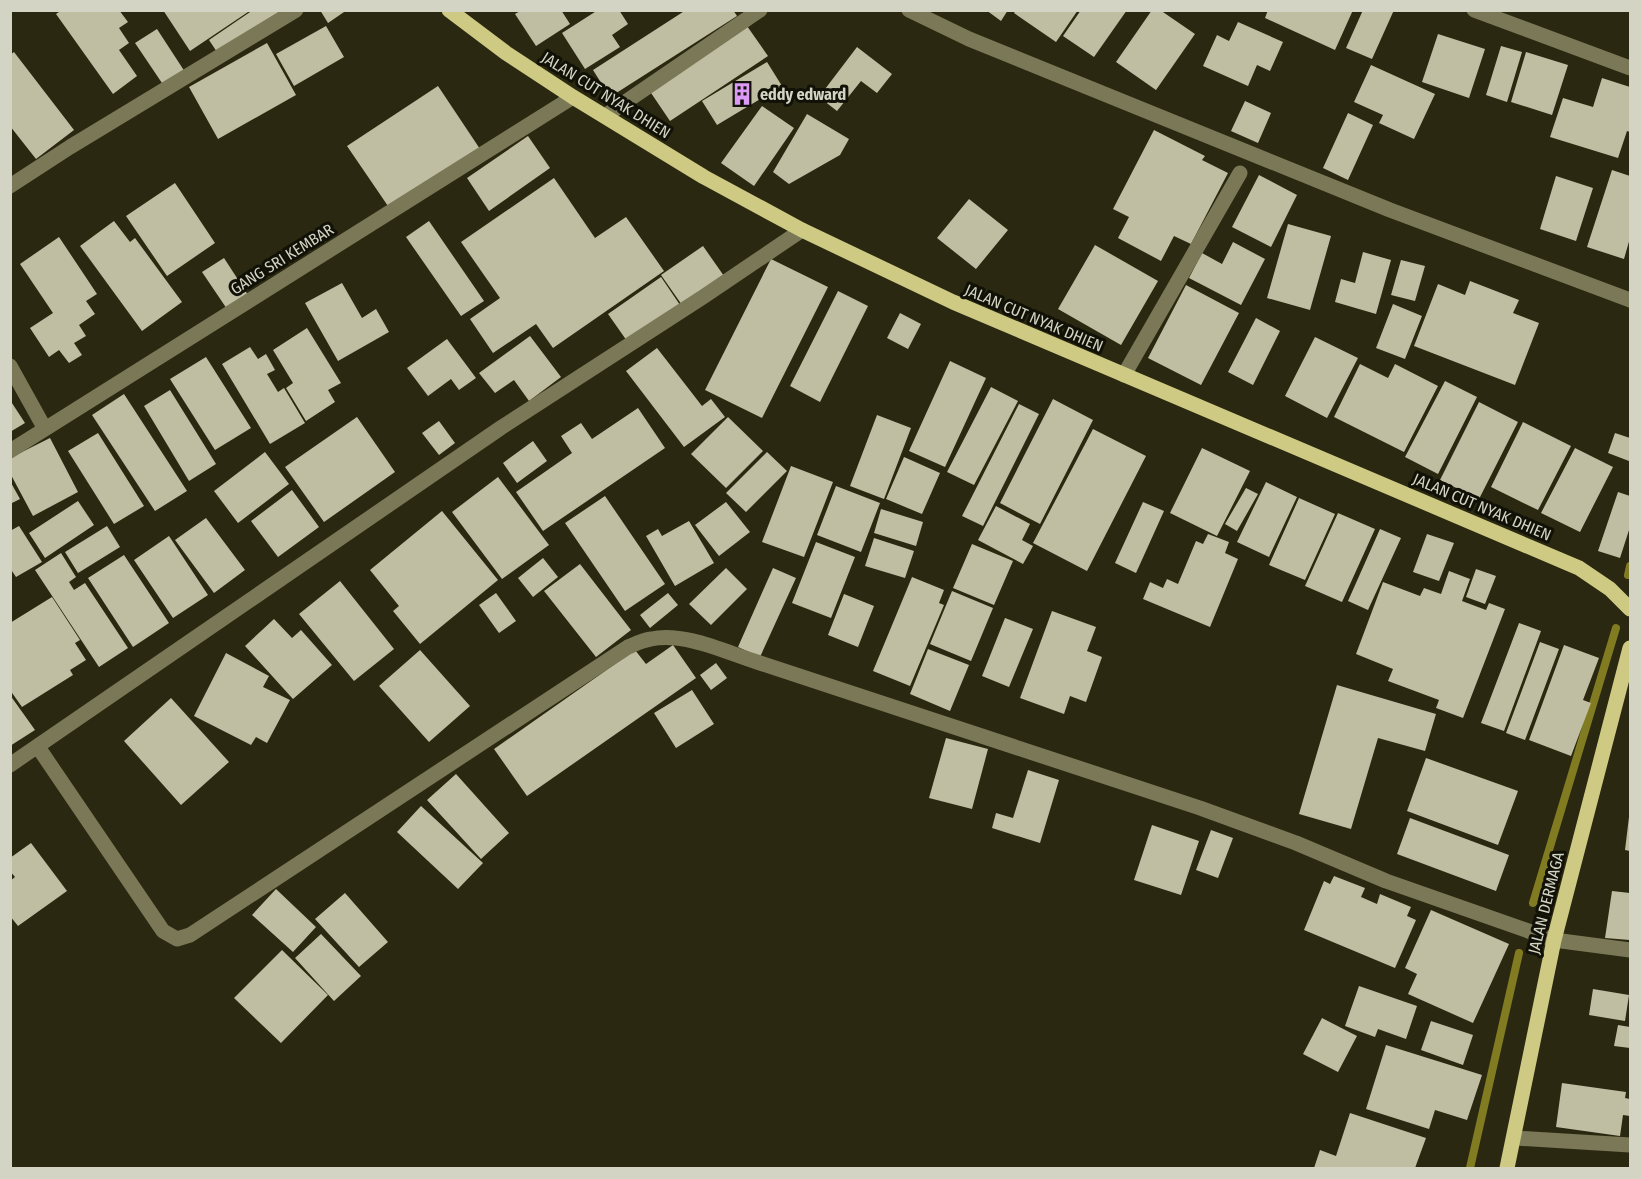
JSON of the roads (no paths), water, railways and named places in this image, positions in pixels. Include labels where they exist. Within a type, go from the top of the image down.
[{"type":"main road","name":"JALAN CUT NYAK DHIEN","points":[[449,10],[514,58],[573,97],[704,177],[802,230],[953,302],[1579,568],[1610,590],[1630,609]]},
{"type":"main road","name":"JALAN DERMAGA","points":[[1507,1168],[1554,940],[1630,648]]},
{"type":"street","points":[[10,186],[296,10]]},
{"type":"street","points":[[605,116],[760,10]]},
{"type":"street","points":[[909,10],[969,39],[1324,184],[1630,300]]},
{"type":"street","points":[[1474,10],[1630,68]]},
{"type":"street","name":"GANG SRI KEMBAR","points":[[10,451],[573,97]]},
{"type":"street","points":[[1124,375],[1240,173]]},
{"type":"street","points":[[10,765],[492,433],[703,297],[802,230]]},
{"type":"street","points":[[10,366],[45,429]]},
{"type":"street","points":[[38,747],[164,931],[177,939],[190,935],[628,647],[650,639],[670,638],[690,641],[757,662],[1200,808],[1296,843],[1386,881],[1554,940],[1630,950]]},
{"type":"street","points":[[1515,1138],[1630,1145]]},
{"type":"waterway","points":[[1628,575],[1630,566]]},
{"type":"waterway","points":[[1533,903],[1616,628]]},
{"type":"waterway","points":[[1470,1168],[1519,953]]},
{"type":"place","name":"eddy edward","points":[[742,94]]}]
